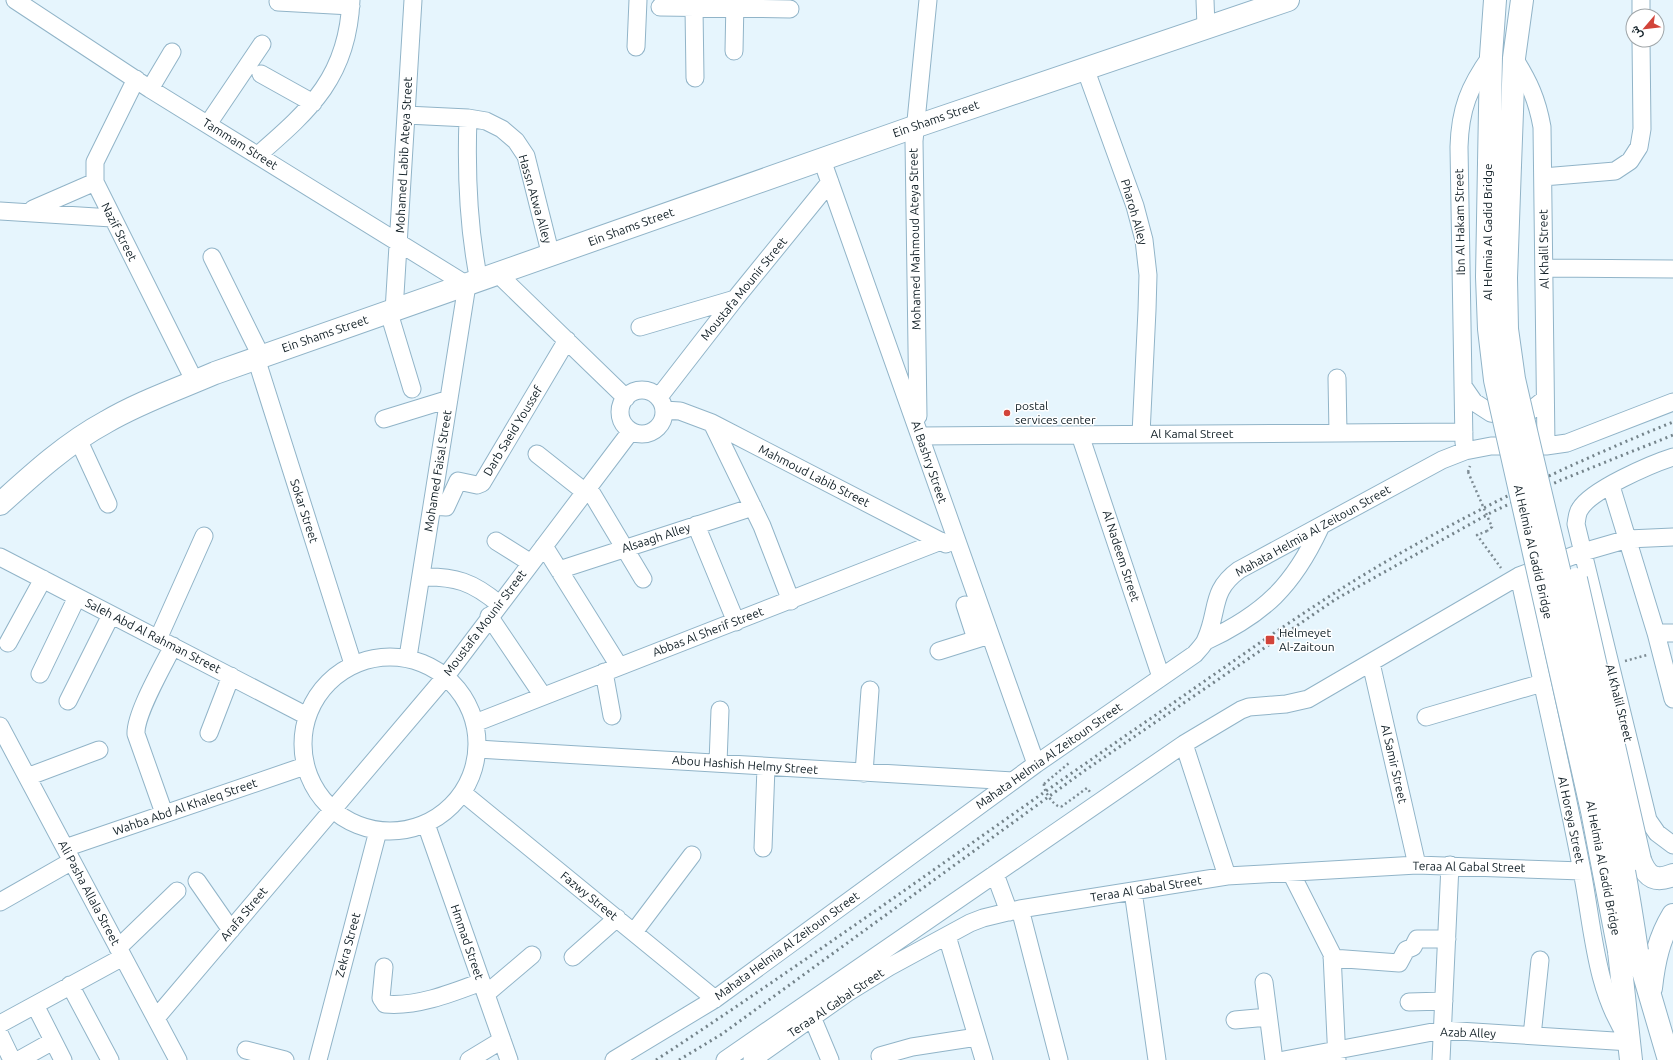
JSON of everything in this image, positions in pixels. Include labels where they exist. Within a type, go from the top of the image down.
[{"type":"main road","name":"Ein Shams Street","points":[[0,504],[42,466],[78,439],[106,422],[138,406],[195,382],[259,357],[392,312],[914,127],[1288,0]]},
{"type":"main road","points":[[1491,56],[1495,0]]},
{"type":"main road","points":[[1514,58],[1522,0]]},
{"type":"main road","name":"Al Helmia Al Gadid Bridge","points":[[1491,56],[1506,278],[1507,329],[1514,379],[1612,806],[1630,900],[1628,951],[1631,1051]]},
{"type":"main road","name":"Al Helmia Al Gadid Bridge","points":[[1514,58],[1499,164],[1487,284],[1489,329],[1495,380],[1592,811],[1628,951],[1650,1001]]},
{"type":"main road","points":[[1549,528],[1558,537],[1572,560],[1640,860],[1644,870],[1652,878],[1663,879],[1673,875]]},
{"type":"main road","points":[[1669,1060],[1650,1001],[1653,965],[1662,936],[1673,915]]},
{"type":"street","name":"Tammam Street","points":[[15,0],[150,89],[398,242],[481,280]]},
{"type":"street","name":"Mohamed Labib Ateya Street","points":[[392,312],[398,242],[413,0]]},
{"type":"street","points":[[636,47],[638,0]]},
{"type":"street","name":"Mohamed Mahmoud Ateya Street","points":[[919,433],[914,127],[928,0]]},
{"type":"street","points":[[1205,0],[1206,27]]},
{"type":"street","points":[[258,155],[297,122],[314,103],[330,79],[342,54],[348,28],[351,3],[278,2]]},
{"type":"street","points":[[734,52],[735,4]]},
{"type":"street","points":[[660,7],[694,8],[735,4],[790,9]]},
{"type":"street","points":[[694,8],[695,78]]},
{"type":"street","points":[[208,124],[262,44]]},
{"type":"street","points":[[1543,177],[1615,171],[1630,161],[1640,147],[1642,129],[1641,48]]},
{"type":"street","points":[[150,89],[172,52]]},
{"type":"street","name":"Ibn Al Hakam Street","points":[[1465,452],[1460,122],[1468,93],[1476,76],[1491,56]]},
{"type":"street","name":"Al Khalil Street","points":[[1514,58],[1528,80],[1537,102],[1542,127],[1546,446]]},
{"type":"street","name":"Pharoh Alley","points":[[1085,68],[1135,206],[1144,240],[1148,275],[1141,434]]},
{"type":"street","points":[[261,74],[314,103]]},
{"type":"street","name":"Nazif Street","points":[[136,79],[96,162],[95,182],[195,382]]},
{"type":"street","name":"Hassn Atwa Alley","points":[[406,115],[468,118],[486,121],[502,129],[516,141],[526,156],[551,256]]},
{"type":"street","name":"Mohamed Faisal Street","points":[[408,657],[449,399],[481,280],[468,207],[466,164],[468,118]]},
{"type":"street","name":"Al Bashry Street","points":[[822,160],[961,551],[983,637],[1036,764]]},
{"type":"street","points":[[28,212],[95,182]]},
{"type":"street","name":"Moustafa Mounir Street","points":[[662,404],[735,299],[830,182]]},
{"type":"street","points":[[0,211],[112,218]]},
{"type":"street","name":"Sokar Street","points":[[212,257],[259,357],[353,664]]},
{"type":"street","points":[[1544,268],[1673,269]]},
{"type":"street","points":[[481,280],[567,340],[626,398]]},
{"type":"street","points":[[640,327],[735,299]]},
{"type":"street","points":[[392,312],[412,389]]},
{"type":"street","name":"Darb Saeid Youssef","points":[[432,506],[446,507],[458,481],[477,485],[482,483],[567,340]]},
{"type":"street","points":[[1337,378],[1338,433]]},
{"type":"street","points":[[1463,386],[1474,402],[1491,413],[1497,414],[1510,416],[1530,412],[1545,399]]},
{"type":"street","points":[[642,390],[648,391],[662,404],[661,423],[657,428],[644,434],[631,431],[623,421],[621,415],[622,403],[630,394],[642,390]]},
{"type":"street","points":[[384,419],[449,399]]},
{"type":"street","name":"Mahata Helmia Al Zeitoun Street","points":[[614,1060],[715,999],[1036,764],[1194,654],[1206,641],[1219,590],[1227,579],[1239,570],[1320,528],[1442,460],[1465,452],[1491,446],[1546,446],[1567,443],[1586,437],[1673,402]]},
{"type":"street","name":"Mahmoud Labib Street","points":[[662,404],[712,423],[961,551]]},
{"type":"street","points":[[712,423],[753,507],[790,601]]},
{"type":"street","name":"Moustafa Mounir Street","points":[[333,810],[446,676],[494,610],[631,431]]},
{"type":"street","name":"Al Kamal Street","points":[[919,433],[1080,435],[1464,432]]},
{"type":"street","name":"Al Nadeem Street","points":[[1080,435],[1161,677]]},
{"type":"street","points":[[78,439],[108,504]]},
{"type":"street","points":[[537,454],[587,490],[625,548],[643,579]]},
{"type":"street","name":"Al Khalil Street","points":[[1673,457],[1652,464],[1588,499],[1579,510],[1576,524],[1609,666],[1648,820],[1657,833],[1673,845]]},
{"type":"street","points":[[1611,486],[1656,633],[1673,699]]},
{"type":"street","name":"Alsaagh Alley","points":[[559,570],[753,507]]},
{"type":"street","points":[[696,525],[736,622]]},
{"type":"street","points":[[1206,641],[1231,629],[1275,597],[1293,576],[1308,553],[1320,528]]},
{"type":"street","points":[[164,813],[136,734],[137,724],[204,536]]},
{"type":"street","points":[[725,1060],[980,886],[995,874],[1184,744],[1241,710],[1249,707],[1286,704],[1308,699],[1519,576],[1583,552],[1628,539],[1673,537]]},
{"type":"street","points":[[496,541],[531,563]]},
{"type":"street","name":"Abbas Al Sherif Street","points":[[475,723],[790,601],[940,541]]},
{"type":"street","points":[[544,546],[559,570],[612,669],[612,716]]},
{"type":"street","name":"Saleh Abd Al Rahman Street","points":[[0,557],[307,716]]},
{"type":"street","points":[[421,577],[442,576],[463,581],[482,591],[543,696]]},
{"type":"street","name":"Al Horeya Street","points":[[1519,576],[1582,871],[1607,1001],[1631,1051]]},
{"type":"street","points":[[8,643],[43,580]]},
{"type":"street","points":[[40,674],[77,597]]},
{"type":"street","points":[[939,651],[983,637],[965,605]]},
{"type":"street","points":[[68,701],[111,614]]},
{"type":"street","points":[[1656,633],[1673,633]]},
{"type":"street","points":[[389,656],[408,657],[421,662],[446,676],[464,697],[475,723],[478,749],[473,772],[463,793],[453,806],[426,824],[402,831],[378,831],[362,827],[346,820],[333,810],[314,787],[305,766],[303,732],[307,716],[317,694],[333,677],[353,664],[370,658],[389,656]]},
{"type":"street","name":"Al Samir Street","points":[[1371,663],[1417,865]]},
{"type":"street","points":[[209,733],[231,676]]},
{"type":"street","points":[[1426,717],[1542,683]]},
{"type":"street","points":[[864,773],[870,690]]},
{"type":"street","points":[[718,763],[720,710]]},
{"type":"street","name":"Ali Pasha Allala Street","points":[[0,726],[178,1060]]},
{"type":"street","points":[[1184,744],[1227,876]]},
{"type":"street","name":"Abou Hashish Helmy Street","points":[[478,749],[1013,781]]},
{"type":"street","points":[[27,777],[99,750]]},
{"type":"street","name":"Wahba Abd Al Khaleq Street","points":[[0,902],[68,854],[164,813],[305,766]]},
{"type":"street","points":[[763,848],[766,767]]},
{"type":"street","name":"Fazwy Street","points":[[463,793],[715,999]]},
{"type":"street","name":"Arafa Street","points":[[156,1018],[333,810]]},
{"type":"street","name":"Hmmad Street","points":[[426,824],[509,1060]]},
{"type":"street","name":"Zekra Street","points":[[318,1060],[378,831]]},
{"type":"street","points":[[634,932],[692,855]]},
{"type":"street","name":"Teraa Al Gabal Street","points":[[752,1060],[812,1017],[889,967],[970,923],[983,918],[1015,911],[1227,876],[1417,865],[1582,871]]},
{"type":"street","points":[[1441,1060],[1450,865]]},
{"type":"street","points":[[1291,873],[1329,949],[1332,958],[1336,1055]]},
{"type":"street","points":[[995,874],[1015,911],[1059,1060]]},
{"type":"street","points":[[197,881],[231,930]]},
{"type":"street","points":[[12,1060],[0,1026],[70,985],[121,952],[177,891]]},
{"type":"street","points":[[1133,891],[1157,1060]]},
{"type":"street","points":[[573,957],[617,918]]},
{"type":"street","points":[[947,936],[984,1060]]},
{"type":"street","points":[[1332,958],[1399,963],[1406,950],[1413,947],[1418,939],[1447,939]]},
{"type":"street","points":[[384,967],[381,998],[385,1004],[412,1002],[484,988],[532,955]]},
{"type":"street","points":[[1532,1036],[1540,960]]},
{"type":"street","points":[[1264,982],[1274,1060]]},
{"type":"street","points":[[70,985],[110,1060]]},
{"type":"street","points":[[1409,1002],[1444,1001]]},
{"type":"street","points":[[35,1005],[63,1060]]},
{"type":"street","points":[[812,1017],[830,1060]]},
{"type":"street","points":[[1235,1020],[1268,1017]]},
{"type":"street","name":"Azab Alley","points":[[1284,1060],[1336,1055],[1443,1030],[1532,1036],[1631,1051]]},
{"type":"street","points":[[716,1060],[767,1031]]},
{"type":"street","points":[[880,1056],[912,1047],[977,1038]]},
{"type":"street","points":[[469,1060],[502,1040]]},
{"type":"street","points":[[19,1060],[53,1041]]},
{"type":"street","points":[[246,1050],[285,1060]]},
{"type":"path","points":[[1468,472],[1492,527],[1477,535],[1495,559]]},
{"type":"path","points":[[1609,666],[1660,651]]},
{"type":"path","points":[[1069,763],[1044,784],[1044,788],[1057,807],[1061,807],[1087,788]]},
{"type":"railway","points":[[656,1060],[779,978],[1243,654],[1344,587],[1423,540],[1505,497],[1588,458],[1673,422]]},
{"type":"railway","points":[[679,1060],[722,1034],[1084,771],[1336,599],[1492,512],[1561,480],[1673,435]]},
{"type":"place","name":"postal services center","points":[[1007,413]]},
{"type":"place","name":"Helmeyet Al-Zaitoun","points":[[1270,640]]}]
